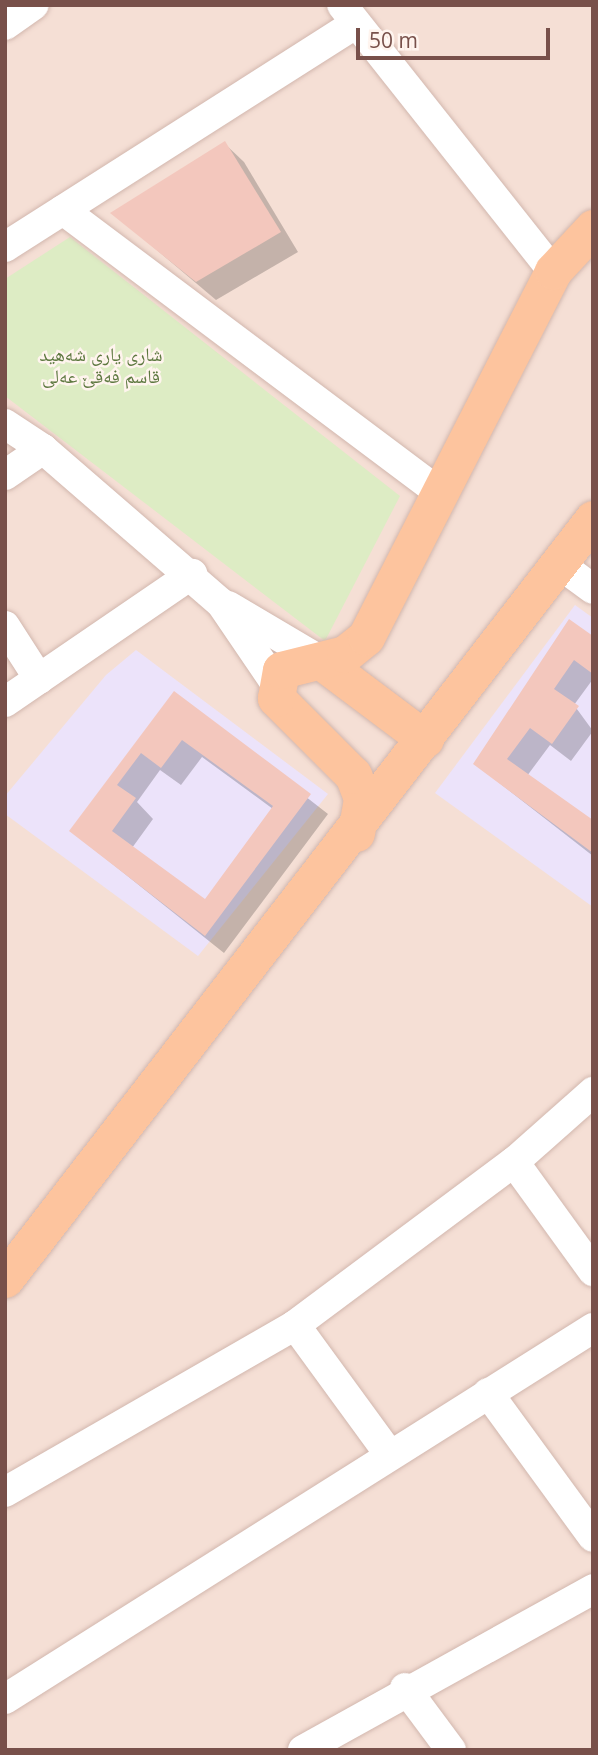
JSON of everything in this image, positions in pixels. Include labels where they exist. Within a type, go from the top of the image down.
[{"type":"main road","points":[[356,833],[362,798],[337,753],[287,711],[276,698],[276,684],[281,670],[295,662],[321,661],[345,654],[366,637],[553,271],[593,228]]},
{"type":"main road","points":[[5,1279],[356,833],[593,519]]},
{"type":"main road","points":[[321,661],[417,749]]},
{"type":"main road","points":[[337,753],[417,749]]},
{"type":"street","points":[[5,25],[34,5]]},
{"type":"street","points":[[5,247],[64,210],[349,14],[553,271]]},
{"type":"street","points":[[64,210],[438,492]]},
{"type":"street","points":[[5,425],[43,449],[192,574],[221,603],[276,684]]},
{"type":"street","points":[[5,475],[43,449]]},
{"type":"street","points":[[559,564],[593,589]]},
{"type":"street","points":[[5,702],[192,574]]},
{"type":"street","points":[[221,603],[321,661]]},
{"type":"street","points":[[5,626],[39,679]]},
{"type":"street","points":[[5,1492],[295,1325],[514,1162],[593,1091]]},
{"type":"street","points":[[514,1162],[593,1271]]},
{"type":"street","points":[[295,1325],[388,1454]]},
{"type":"street","points":[[5,1699],[388,1454],[593,1328]]},
{"type":"street","points":[[488,1393],[593,1537]]},
{"type":"street","points":[[303,1750],[405,1688],[593,1589]]},
{"type":"street","points":[[405,1688],[451,1750]]},
{"type":"shaded area","points":[[5,5],[593,5],[593,1750],[5,1750]]},
{"type":"shaded area","points":[[575,605],[593,618],[593,907],[435,793]]},
{"type":"shaded area","points":[[136,650],[328,794],[198,956],[5,814],[5,796],[106,675]]},
{"type":"green space","name":"شاری یاری شەهید قاسم فەقێ عەلی","points":[[70,237],[400,496],[325,641],[5,396],[5,279]]},
{"type":"building","points":[[225,141],[281,232],[196,282],[110,213]]},
{"type":"building","points":[[569,619],[593,636],[593,674],[574,660],[554,689],[579,706],[552,744],[530,728],[507,759],[593,820],[593,853],[473,764]]},
{"type":"building","points":[[174,691],[311,794],[205,936],[69,831]],"holes":[[[182,740],[273,806],[205,899],[112,831],[136,798],[117,785],[141,753],[161,768]]]}]
